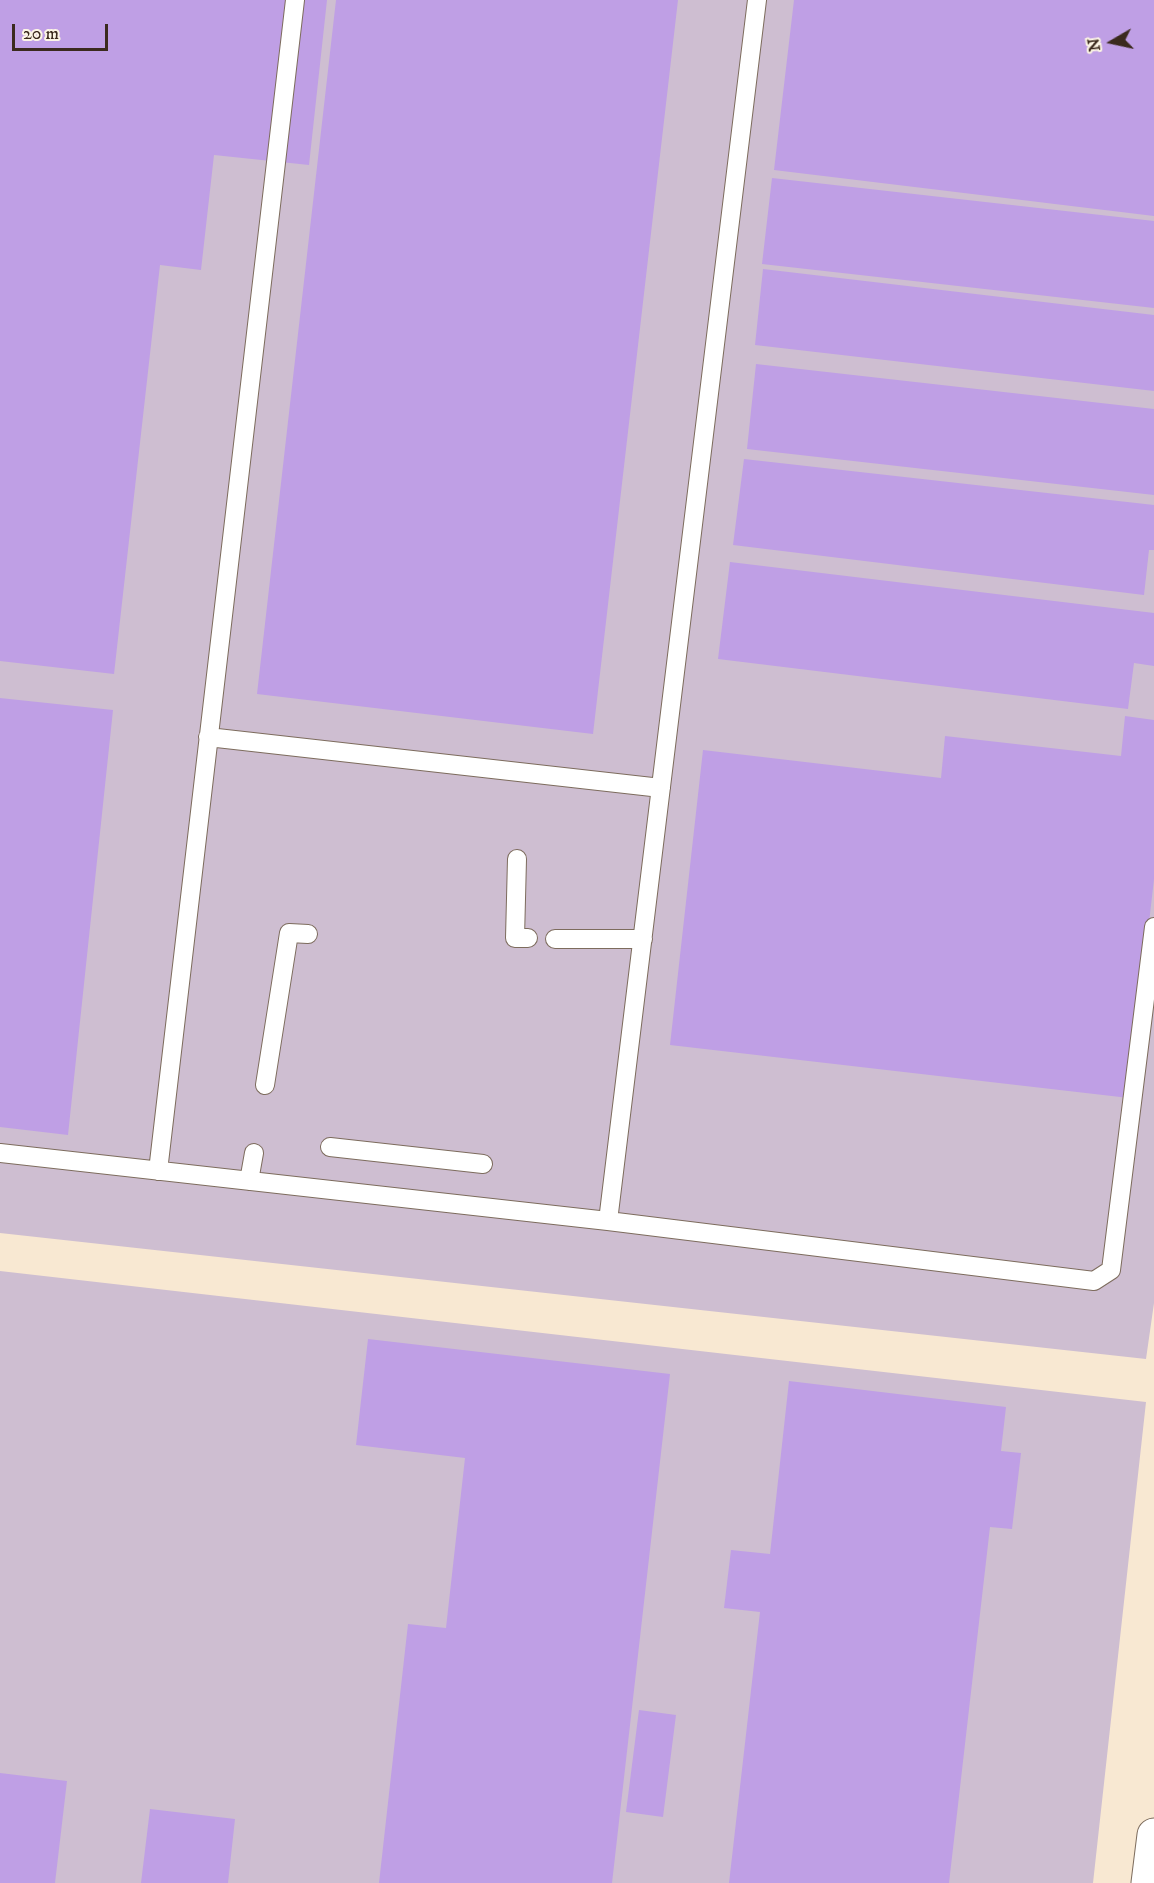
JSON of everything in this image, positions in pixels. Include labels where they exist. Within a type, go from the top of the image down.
[{"type":"highway","points":[[1148,1883],[1154,1835]]},
{"type":"lane","points":[[158,1171],[295,0]]},
{"type":"lane","points":[[608,1221],[757,0]]},
{"type":"lane","points":[[208,737],[661,788]]},
{"type":"lane","points":[[517,859],[514,938],[528,938]]},
{"type":"lane","points":[[0,1153],[608,1221],[1094,1281],[1111,1270],[1154,927]]},
{"type":"lane","points":[[265,1085],[289,933],[308,934]]},
{"type":"lane","points":[[555,939],[643,939]]},
{"type":"lane","points":[[330,1147],[483,1164]]},
{"type":"lane","points":[[249,1181],[254,1153]]},
{"type":"shaded area","points":[[0,0],[1154,0],[1154,1303],[1146,1359],[0,1233]]},
{"type":"shaded area","points":[[0,1271],[1146,1402],[1093,1883],[0,1883]]},
{"type":"building","points":[[0,0],[327,0],[309,165],[214,155],[201,270],[160,265],[114,674],[0,661]]},
{"type":"building","points":[[336,0],[678,0],[593,734],[257,694]]},
{"type":"building","points":[[794,0],[1154,0],[1154,216],[774,170]]},
{"type":"building","points":[[772,178],[1154,221],[1154,308],[762,264]]},
{"type":"building","points":[[763,269],[1154,315],[1154,391],[755,345]]},
{"type":"building","points":[[756,364],[1154,409],[1154,495],[747,449]]},
{"type":"building","points":[[744,459],[1154,505],[1154,550],[1149,550],[1144,595],[733,545]]},
{"type":"building","points":[[730,562],[1154,613],[1154,666],[1134,663],[1128,709],[718,659]]},
{"type":"building","points":[[0,698],[113,710],[68,1135],[0,1127]]},
{"type":"building","points":[[1125,716],[1154,720],[1154,879],[1129,1098],[670,1045],[703,750],[941,778],[945,736],[1121,756]]},
{"type":"building","points":[[368,1339],[670,1374],[612,1883],[379,1883],[408,1624],[446,1628],[465,1458],[356,1445]]},
{"type":"building","points":[[789,1381],[1006,1407],[1001,1451],[1021,1453],[1012,1529],[990,1527],[949,1883],[729,1883],[760,1612],[724,1608],[731,1550],[770,1554]]},
{"type":"building","points":[[639,1710],[676,1715],[663,1817],[626,1812]]},
{"type":"building","points":[[0,1773],[67,1781],[55,1883],[0,1883]]},
{"type":"building","points":[[150,1809],[235,1819],[228,1883],[141,1883]]}]
